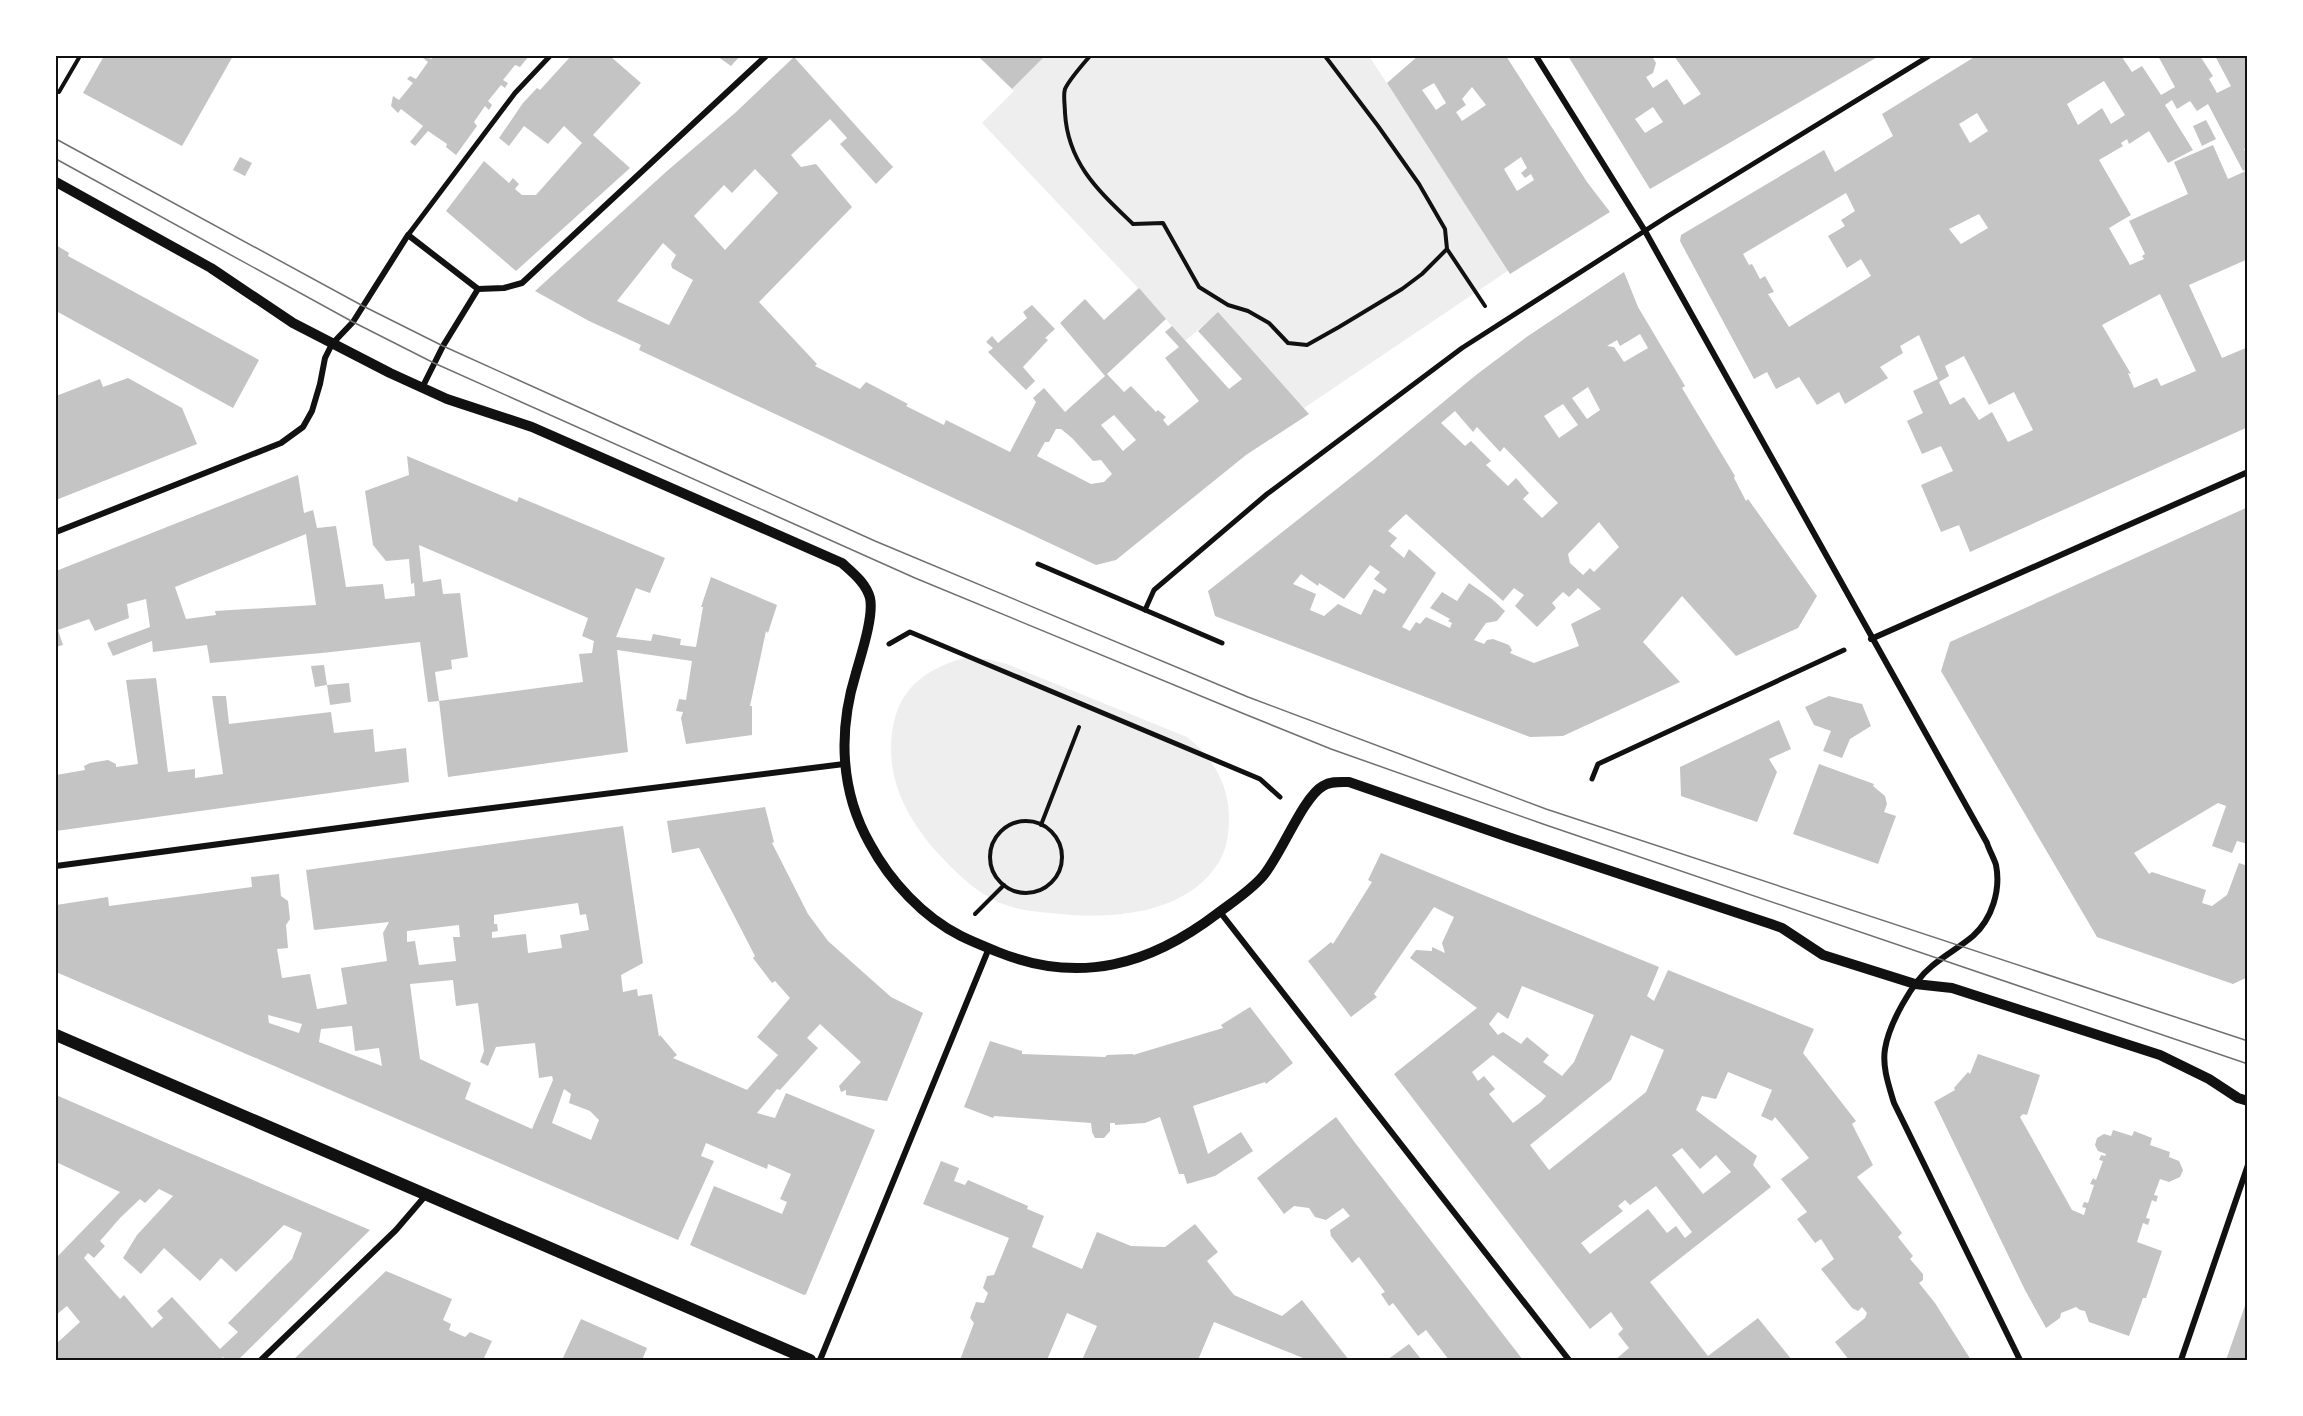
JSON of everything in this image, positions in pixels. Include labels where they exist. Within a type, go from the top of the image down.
[{"type":"main road","points":[[56,1035],[810,1360]]},
{"type":"street","points":[[56,532],[281,443],[303,427],[312,411],[325,358],[332,344],[353,322],[408,235],[515,93],[550,56]]},
{"type":"street","points":[[408,235],[478,288],[504,288],[522,283],[766,56]]},
{"type":"street","points":[[1536,56],[1645,231],[1987,843],[1996,864],[1998,890],[1990,912],[1973,936],[1931,966],[1915,984],[1894,1022],[1885,1049],[1886,1076],[1894,1103],[2020,1360]]},
{"type":"street","points":[[1145,610],[1154,590],[1267,494],[1462,348],[1645,231],[1929,56]]},
{"type":"street","points":[[56,182],[211,268],[293,323],[422,388],[478,410],[532,427],[842,563],[865,586],[870,599],[866,637],[850,697],[844,765],[849,795],[860,824],[871,846],[909,897],[931,917],[961,936],[989,948],[1026,962],[1062,969],[1091,969],[1130,961],[1162,949],[1200,927],[1246,893],[1275,858],[1302,810],[1321,786],[1335,782],[1349,782],[1782,928],[1823,956],[1915,984],[1952,988],[2160,1055],[2247,1101]]},
{"type":"street","points":[[422,388],[443,346],[478,288]]},
{"type":"street","points":[[1871,639],[2247,472]]},
{"type":"street","points":[[1038,564],[1222,643]]},
{"type":"street","points":[[888,644],[910,632],[1260,779],[1280,797]]},
{"type":"street","points":[[1592,779],[1598,764],[1844,650]]},
{"type":"street","points":[[56,866],[428,816],[844,765]]},
{"type":"street","points":[[1220,912],[1569,1360]]},
{"type":"street","points":[[820,1360],[989,948]]},
{"type":"street","points":[[2181,1360],[2247,1165]]},
{"type":"street","points":[[261,1360],[396,1230],[426,1195]]},
{"type":"path","points":[[59,92],[80,56]]},
{"type":"path","points":[[1090,56],[1065,90],[1065,106],[1066,131],[1077,158],[1094,187],[1133,224],[1163,223],[1199,287],[1228,305],[1248,311],[1269,323],[1288,343],[1307,345],[1339,327],[1402,289],[1422,274],[1447,249]]},
{"type":"path","points":[[1324,56],[1353,91],[1419,184],[1445,229],[1447,249],[1498,325]]},
{"type":"path","points":[[1041,825],[1088,706]]},
{"type":"path","points":[[1029,821],[1041,825],[1051,831],[1058,840],[1062,862],[1059,873],[1044,889],[1033,893],[1022,893],[1004,885],[993,873],[990,861],[991,848],[1006,828],[1017,822],[1029,821]]},
{"type":"path","points":[[974,915],[1004,885]]},
{"type":"shaded area","points":[[1045,56],[1369,56],[1509,270],[1304,408],[1218,313],[1185,341],[982,123]]},
{"type":"shaded area","points":[[963,658],[987,659],[1007,664],[1187,737],[1196,745],[1217,771],[1225,791],[1229,814],[1224,850],[1219,862],[1205,880],[1187,894],[1166,904],[1144,910],[1096,916],[1040,912],[1011,907],[986,896],[959,874],[935,850],[910,816],[894,777],[891,749],[896,715],[909,690],[932,671]]},
{"type":"building","points":[[104,56],[233,56],[182,146],[83,93]]},
{"type":"building","points":[[425,56],[431,59],[434,56],[529,56],[520,67],[515,65],[503,80],[508,83],[505,88],[501,85],[488,101],[492,105],[489,110],[485,106],[474,122],[477,126],[456,155],[446,147],[447,144],[428,131],[415,146],[410,142],[423,126],[401,109],[398,113],[391,106],[393,96],[399,100],[413,83],[407,79],[410,76],[416,79],[428,62],[423,58]]},
{"type":"building","points":[[571,56],[610,56],[641,83],[593,135],[630,168],[516,271],[446,211],[484,161],[509,183],[513,178],[519,184],[515,189],[522,195],[536,195],[582,143],[564,126],[548,144],[524,126],[509,146],[499,138],[523,103],[537,88],[540,90]]},
{"type":"building","points":[[717,56],[740,56],[731,66]]},
{"type":"building","points":[[978,56],[1045,56],[1012,89]]},
{"type":"building","points":[[1418,56],[1506,56],[1587,182],[1610,212],[1510,274],[1387,83]],"holes":[[[1434,83],[1446,103],[1436,110],[1422,90]],[[1472,87],[1486,105],[1462,121],[1456,112],[1466,105],[1462,99]],[[1521,157],[1527,168],[1521,173],[1525,178],[1531,174],[1534,180],[1517,191],[1504,169]]]},
{"type":"building","points":[[1568,56],[1652,56],[1656,63],[1653,73],[1646,77],[1653,88],[1667,79],[1684,105],[1701,94],[1674,56],[1879,56],[1650,189]],"holes":[[[1653,107],[1663,122],[1645,133],[1635,119]]]},
{"type":"building","points":[[1976,56],[2125,56],[2122,57],[2132,72],[2142,66],[2161,95],[2175,87],[2158,56],[2200,56],[2213,76],[2209,79],[2217,93],[2231,86],[2215,56],[2229,58],[2248,56],[2248,147],[2244,149],[2248,156],[2248,169],[2243,171],[2208,104],[2197,111],[2190,101],[2177,109],[2172,100],[2165,105],[2193,150],[2168,163],[2149,131],[2129,144],[2127,139],[2121,143],[2123,146],[2099,160],[2131,215],[2109,228],[2130,265],[2144,259],[2142,256],[2145,254],[2129,221],[2188,194],[2174,162],[2213,145],[2228,179],[2248,170],[2248,259],[2189,285],[2222,358],[2248,347],[2248,427],[1970,552],[1959,525],[1941,532],[1921,485],[1953,471],[1941,446],[1922,454],[1907,421],[1923,413],[1913,391],[1938,379],[1919,335],[1900,346],[1903,353],[1880,367],[1888,378],[1845,404],[1839,392],[1817,405],[1799,377],[1776,389],[1767,372],[1754,379],[1680,241],[1681,235],[1824,150],[1835,172],[1893,136],[1882,114]],"holes":[[[2104,81],[2125,115],[2111,124],[2102,108],[2078,125],[2067,104]],[[1977,113],[1988,131],[1970,143],[1959,124]],[[1846,193],[1855,211],[1841,220],[1845,226],[1828,236],[1847,268],[1861,259],[1871,276],[1789,327],[1768,294],[1774,292],[1765,276],[1760,279],[1752,264],[1749,265],[1743,254]],[[1979,214],[1988,228],[1961,244],[1949,229]],[[2160,294],[2196,371],[2161,386],[2157,378],[2134,388],[2128,373],[2131,374],[2102,325]],[[1964,356],[1989,405],[2014,392],[2033,430],[2008,442],[1992,412],[1979,420],[1964,397],[1950,405],[1939,382],[1949,376],[1945,366]]]},
{"type":"building","points":[[794,57],[893,167],[876,184],[840,144],[847,138],[830,119],[791,155],[801,167],[816,164],[852,207],[759,302],[817,364],[815,366],[860,389],[866,382],[944,425],[946,420],[1010,452],[1036,402],[1033,398],[1044,388],[1065,412],[1105,376],[1060,323],[1085,299],[1104,320],[1139,288],[1166,319],[1107,374],[1124,392],[1131,386],[1156,412],[1158,410],[1166,417],[1163,420],[1168,426],[1199,401],[1165,358],[1179,347],[1165,332],[1172,326],[1229,389],[1242,379],[1198,331],[1218,312],[1309,414],[1246,455],[1116,560],[1096,565],[639,350],[641,345],[589,321],[535,291],[667,171],[735,113]],"holes":[[[755,169],[778,193],[725,250],[694,216],[724,185],[732,193]],[[663,243],[676,255],[671,264],[672,268],[693,280],[669,325],[617,301]],[[1114,415],[1136,440],[1123,451],[1101,425]],[[1056,429],[1061,429],[1093,461],[1101,460],[1112,474],[1104,482],[1091,484],[1037,456],[1045,442],[1049,442]]]},
{"type":"building","points":[[2206,120],[2216,139],[2202,146],[2193,126]]},
{"type":"building","points":[[240,157],[252,163],[245,176],[233,170]]},
{"type":"building","points":[[56,245],[69,253],[68,256],[259,360],[233,408],[56,311]]},
{"type":"building","points":[[1624,272],[1638,307],[1685,386],[1682,388],[1735,476],[1746,501],[1748,499],[1817,596],[1798,628],[1736,656],[1682,596],[1643,642],[1680,682],[1563,736],[1530,737],[1215,616],[1208,591],[1476,375],[1528,336]],"holes":[[[1640,334],[1648,348],[1624,362],[1614,347],[1607,346],[1617,340],[1620,346]],[[1588,387],[1600,410],[1587,419],[1572,398]],[[1563,404],[1578,425],[1559,438],[1544,416]],[[1455,411],[1473,432],[1477,427],[1500,452],[1504,447],[1558,503],[1542,518],[1523,499],[1529,493],[1516,478],[1508,486],[1486,465],[1491,461],[1471,441],[1465,446],[1441,423]],[[1406,514],[1503,601],[1514,588],[1524,595],[1515,606],[1537,627],[1556,608],[1552,603],[1563,592],[1569,597],[1578,588],[1601,609],[1571,624],[1579,646],[1534,663],[1510,653],[1512,650],[1509,645],[1493,639],[1487,640],[1484,644],[1474,640],[1486,623],[1497,621],[1505,611],[1469,583],[1457,601],[1442,592],[1430,608],[1450,619],[1448,621],[1452,623],[1450,628],[1426,617],[1420,624],[1416,622],[1410,631],[1402,627],[1436,573],[1409,549],[1404,558],[1390,546],[1397,538],[1388,531]],[[1599,522],[1619,547],[1594,572],[1590,568],[1583,575],[1570,563],[1568,554]],[[1370,565],[1380,572],[1374,579],[1387,589],[1384,594],[1374,589],[1361,615],[1338,604],[1324,616],[1310,610],[1316,594],[1293,584],[1301,574],[1318,586],[1319,583],[1344,599]]]},
{"type":"building","points":[[1032,305],[1055,329],[1045,338],[1048,340],[1023,367],[1035,381],[1026,390],[988,352],[993,348],[986,342],[992,336],[998,343],[1027,318],[1023,312]]},
{"type":"building","points":[[128,378],[182,408],[197,444],[56,500],[56,396],[100,379],[103,387]]},
{"type":"building","points":[[407,456],[517,502],[519,497],[665,558],[650,593],[636,588],[616,637],[651,641],[653,634],[681,639],[680,645],[696,647],[703,607],[701,607],[711,577],[777,605],[768,633],[766,631],[750,706],[752,706],[752,735],[686,744],[681,718],[683,712],[676,711],[679,699],[686,700],[692,661],[617,650],[628,752],[448,777],[439,701],[428,702],[420,642],[210,663],[207,645],[153,652],[152,641],[113,656],[107,643],[150,627],[146,599],[127,604],[129,618],[95,631],[89,619],[58,630],[63,645],[56,647],[56,571],[298,475],[304,513],[313,510],[317,528],[336,526],[346,587],[383,584],[385,599],[415,596],[414,583],[411,584],[409,559],[386,561],[373,545],[365,491],[409,475]],"holes":[[[306,534],[316,605],[215,611],[216,615],[186,619],[175,587]],[[419,545],[588,618],[582,636],[594,641],[592,653],[579,654],[583,682],[439,701],[435,672],[452,669],[451,660],[468,657],[460,593],[443,594],[441,579],[423,582]]]},
{"type":"building","points":[[2248,507],[2248,844],[2237,841],[2232,853],[2212,846],[2226,806],[2218,803],[2134,853],[2149,874],[2152,872],[2206,890],[2202,903],[2212,906],[2227,895],[2239,863],[2248,866],[2248,977],[2233,984],[2097,937],[1941,671],[1950,642]]},
{"type":"building","points":[[324,665],[327,685],[315,687],[311,666]]},
{"type":"building","points":[[156,678],[168,772],[195,769],[195,778],[223,774],[212,696],[226,696],[229,724],[331,712],[334,733],[373,729],[375,752],[406,748],[409,782],[56,831],[56,775],[85,770],[84,766],[90,763],[108,760],[116,764],[116,767],[138,764],[126,680]]},
{"type":"building","points":[[349,683],[351,702],[330,705],[327,685]]},
{"type":"building","points":[[1829,696],[1862,704],[1871,726],[1850,739],[1842,758],[1823,751],[1831,731],[1814,725],[1805,707]]},
{"type":"building","points":[[1779,720],[1791,749],[1769,759],[1777,772],[1757,822],[1681,796],[1680,767]]},
{"type":"building","points":[[1819,764],[1874,784],[1873,786],[1885,796],[1887,804],[1884,812],[1896,816],[1878,864],[1793,834]]},
{"type":"building","points":[[765,807],[774,842],[772,843],[808,914],[828,941],[891,997],[923,1013],[887,1101],[846,1095],[846,1090],[841,1092],[839,1086],[861,1062],[820,1024],[807,1038],[818,1048],[780,1090],[777,1089],[757,1113],[775,1118],[786,1093],[875,1130],[804,1295],[690,1245],[714,1186],[782,1214],[787,1202],[780,1199],[791,1174],[768,1164],[767,1169],[706,1143],[701,1156],[714,1161],[678,1240],[56,972],[56,905],[108,897],[109,906],[252,887],[251,877],[279,874],[281,896],[288,901],[290,919],[286,925],[288,948],[277,949],[282,978],[310,974],[317,1009],[347,1004],[341,968],[387,961],[383,933],[389,922],[314,930],[306,870],[623,826],[643,963],[621,975],[623,992],[637,989],[638,996],[652,994],[659,1037],[660,1035],[677,1055],[673,1058],[747,1090],[778,1055],[757,1037],[790,998],[775,981],[772,983],[753,958],[755,956],[699,848],[672,853],[667,821]],"holes":[[[578,903],[580,915],[586,914],[589,930],[560,935],[562,948],[528,953],[526,934],[492,938],[492,932],[498,931],[497,924],[494,924],[494,915]],[[459,925],[460,937],[453,937],[456,961],[419,965],[415,941],[407,942],[407,931]],[[453,980],[456,1006],[478,1003],[484,1051],[480,1062],[488,1066],[496,1047],[535,1043],[539,1078],[552,1076],[553,1080],[532,1129],[465,1099],[471,1083],[420,1059],[410,984]],[[268,1015],[302,1024],[299,1033],[269,1023]],[[352,1026],[355,1051],[379,1048],[382,1066],[319,1042],[321,1029]],[[564,1089],[571,1094],[569,1103],[590,1111],[599,1120],[591,1140],[552,1123]]]},
{"type":"building","points":[[1381,853],[1659,967],[1647,996],[1654,1001],[1668,970],[1814,1029],[1803,1053],[1856,1121],[1852,1124],[1873,1165],[1857,1177],[1902,1233],[1898,1237],[1913,1256],[1910,1259],[1923,1274],[1923,1280],[1919,1283],[1935,1303],[1971,1360],[1849,1360],[1835,1342],[1865,1318],[1867,1313],[1862,1307],[1858,1311],[1852,1308],[1821,1269],[1834,1259],[1821,1239],[1815,1243],[1797,1219],[1807,1212],[1781,1179],[1809,1158],[1775,1117],[1772,1121],[1761,1116],[1772,1090],[1728,1072],[1716,1099],[1702,1096],[1696,1110],[1757,1156],[1753,1165],[1771,1187],[1650,1282],[1708,1356],[1758,1318],[1792,1360],[1615,1360],[1629,1348],[1618,1334],[1623,1329],[1611,1312],[1590,1329],[1394,1074],[1477,1008],[1410,958],[1416,950],[1432,951],[1432,947],[1445,953],[1442,943],[1454,917],[1434,907],[1374,994],[1377,997],[1351,1017],[1308,961],[1331,942],[1333,944],[1372,882],[1368,880]],"holes":[[[1522,986],[1594,1015],[1574,1062],[1562,1076],[1543,1062],[1549,1055],[1527,1037],[1521,1044],[1503,1032],[1498,1035],[1489,1024],[1498,1012],[1508,1019]],[[1631,1035],[1664,1050],[1646,1092],[1549,1170],[1530,1145],[1611,1080]],[[1493,1055],[1546,1096],[1513,1123],[1489,1094],[1495,1089],[1484,1076],[1478,1081],[1472,1072]],[[1682,1148],[1700,1169],[1716,1155],[1731,1172],[1703,1194],[1672,1155]],[[1656,1186],[1692,1232],[1685,1238],[1676,1226],[1667,1233],[1648,1209],[1590,1254],[1581,1243],[1623,1211],[1618,1206],[1625,1200],[1630,1205]]]},
{"type":"building","points":[[1250,1007],[1293,1063],[1266,1084],[1265,1082],[1193,1106],[1208,1154],[1241,1132],[1253,1151],[1215,1176],[1187,1184],[1184,1174],[1179,1174],[1160,1117],[1145,1123],[1115,1125],[1115,1123],[1110,1123],[1110,1131],[1104,1138],[1095,1138],[1091,1123],[994,1116],[993,1118],[964,1107],[990,1041],[1022,1051],[1022,1054],[1105,1057],[1107,1055],[1133,1055],[1223,1028],[1221,1025]]},
{"type":"building","points":[[1978,1054],[2040,1075],[2027,1115],[2023,1114],[2020,1117],[2072,1210],[2084,1215],[2086,1208],[2082,1207],[2084,1202],[2088,1203],[2094,1185],[2090,1184],[2093,1178],[2096,1180],[2103,1161],[2099,1160],[2101,1155],[2106,1154],[2098,1151],[2095,1145],[2097,1138],[2104,1134],[2111,1136],[2113,1130],[2132,1136],[2134,1131],[2152,1138],[2150,1145],[2170,1152],[2169,1157],[2179,1161],[2183,1170],[2180,1177],[2169,1182],[2160,1179],[2154,1195],[2158,1196],[2156,1202],[2152,1200],[2146,1218],[2150,1219],[2148,1225],[2143,1223],[2137,1242],[2162,1251],[2146,1298],[2143,1298],[2129,1336],[2089,1322],[2085,1311],[2076,1307],[2061,1313],[2060,1318],[2046,1328],[2025,1290],[1934,1102],[1955,1090],[1954,1088],[1968,1072],[1970,1074]]},
{"type":"building","points":[[56,1095],[370,1230],[238,1360],[226,1360],[223,1357],[219,1360],[56,1360],[56,1344],[80,1322],[67,1306],[56,1315],[56,1258],[120,1192],[56,1162]],"holes":[[[159,1189],[173,1196],[137,1235],[123,1258],[141,1274],[164,1248],[200,1281],[221,1258],[236,1272],[284,1225],[302,1233],[292,1259],[228,1323],[238,1332],[220,1349],[172,1297],[157,1311],[163,1318],[152,1328],[124,1295],[120,1299],[84,1258],[88,1253],[94,1258],[105,1246],[100,1241],[140,1199],[145,1203]]]},
{"type":"building","points":[[1336,1117],[1523,1360],[1449,1360],[1426,1330],[1418,1336],[1393,1303],[1389,1306],[1381,1294],[1385,1292],[1359,1257],[1352,1263],[1331,1236],[1330,1230],[1350,1216],[1343,1208],[1326,1220],[1315,1217],[1309,1208],[1294,1206],[1284,1214],[1257,1178]]},
{"type":"building","points":[[941,1161],[959,1168],[954,1181],[965,1185],[968,1180],[1028,1206],[1027,1209],[1044,1216],[1032,1247],[1082,1269],[1097,1232],[1131,1246],[1165,1247],[1195,1224],[1218,1252],[1207,1261],[1234,1295],[1282,1316],[1302,1300],[1349,1360],[1308,1360],[1214,1322],[1198,1360],[1082,1360],[1097,1326],[1067,1313],[1047,1360],[960,1360],[974,1323],[970,1318],[976,1302],[984,1303],[988,1293],[983,1288],[987,1276],[994,1275],[1009,1238],[923,1204]]},
{"type":"building","points":[[386,1271],[452,1299],[443,1320],[451,1324],[449,1330],[465,1337],[470,1332],[492,1341],[483,1360],[293,1360]]},
{"type":"building","points":[[2247,1300],[2248,1360],[2226,1360]]},
{"type":"building","points":[[581,1319],[647,1348],[642,1360],[562,1360]]},
{"type":"building","points":[[1409,1344],[1421,1359],[1387,1360]]},
{"type":"tram line","points":[[56,139],[363,306],[443,346],[875,541],[1248,697],[1546,809],[2248,1041]]},
{"type":"tram line","points":[[56,159],[353,322],[434,363],[915,578],[1331,749],[1543,824],[2248,1064]]}]
